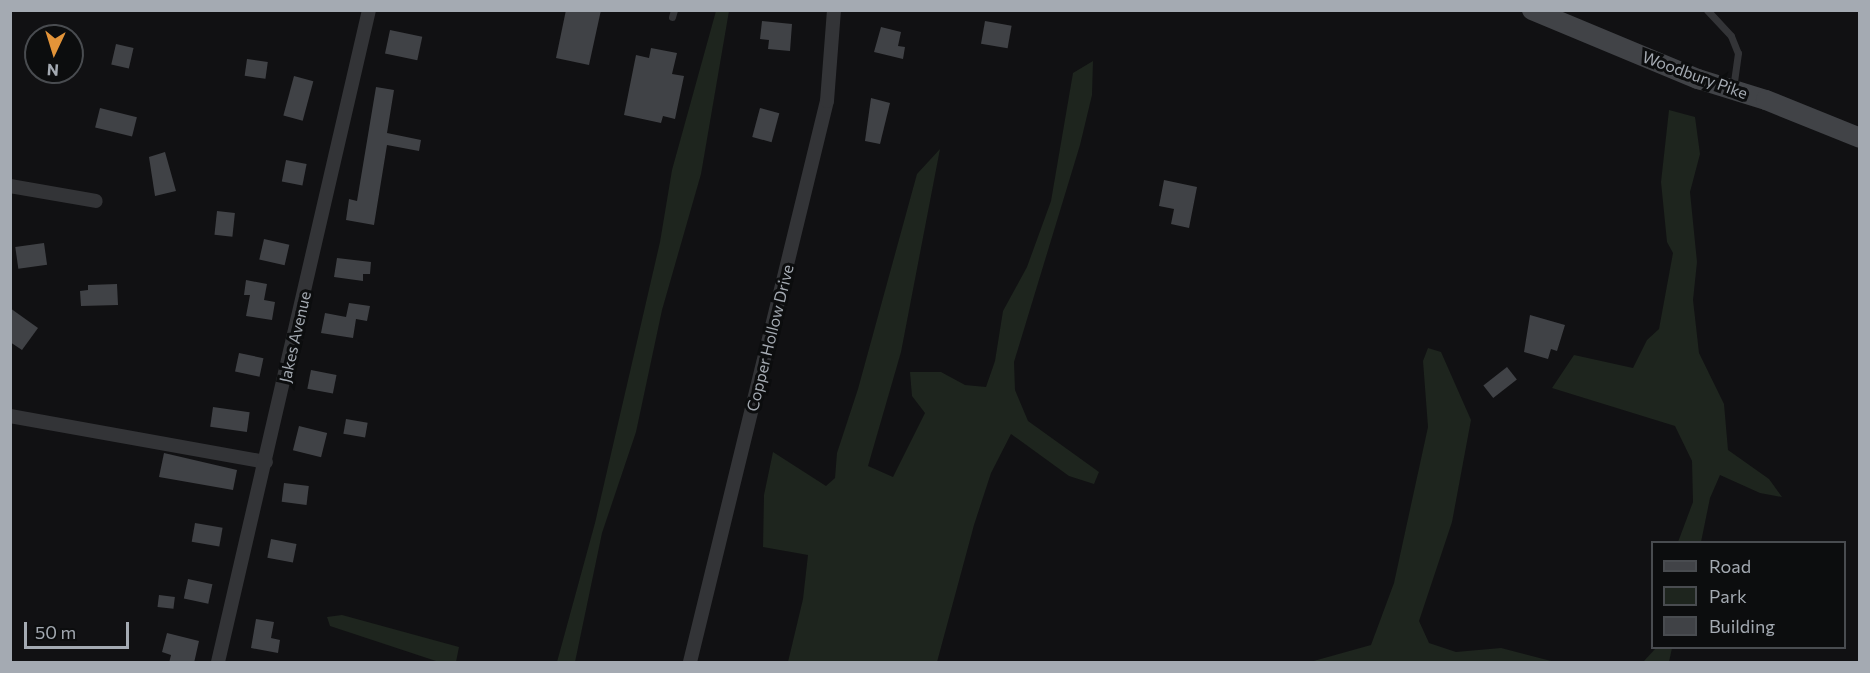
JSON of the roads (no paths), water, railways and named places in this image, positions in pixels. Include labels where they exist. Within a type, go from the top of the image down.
[{"type":"street","name":"Jakes Avenue","points":[[218,663],[369,10]]},
{"type":"street","name":"Copper Hollow Drive","points":[[690,663],[827,101],[834,10]]},
{"type":"street","name":"Woodbury Pike","points":[[1532,10],[1860,138]]},
{"type":"street","points":[[10,186],[96,201]]},
{"type":"street","points":[[10,416],[266,462]]},
{"type":"lane","points":[[1707,10],[1731,36],[1738,53],[1733,90]]}]
